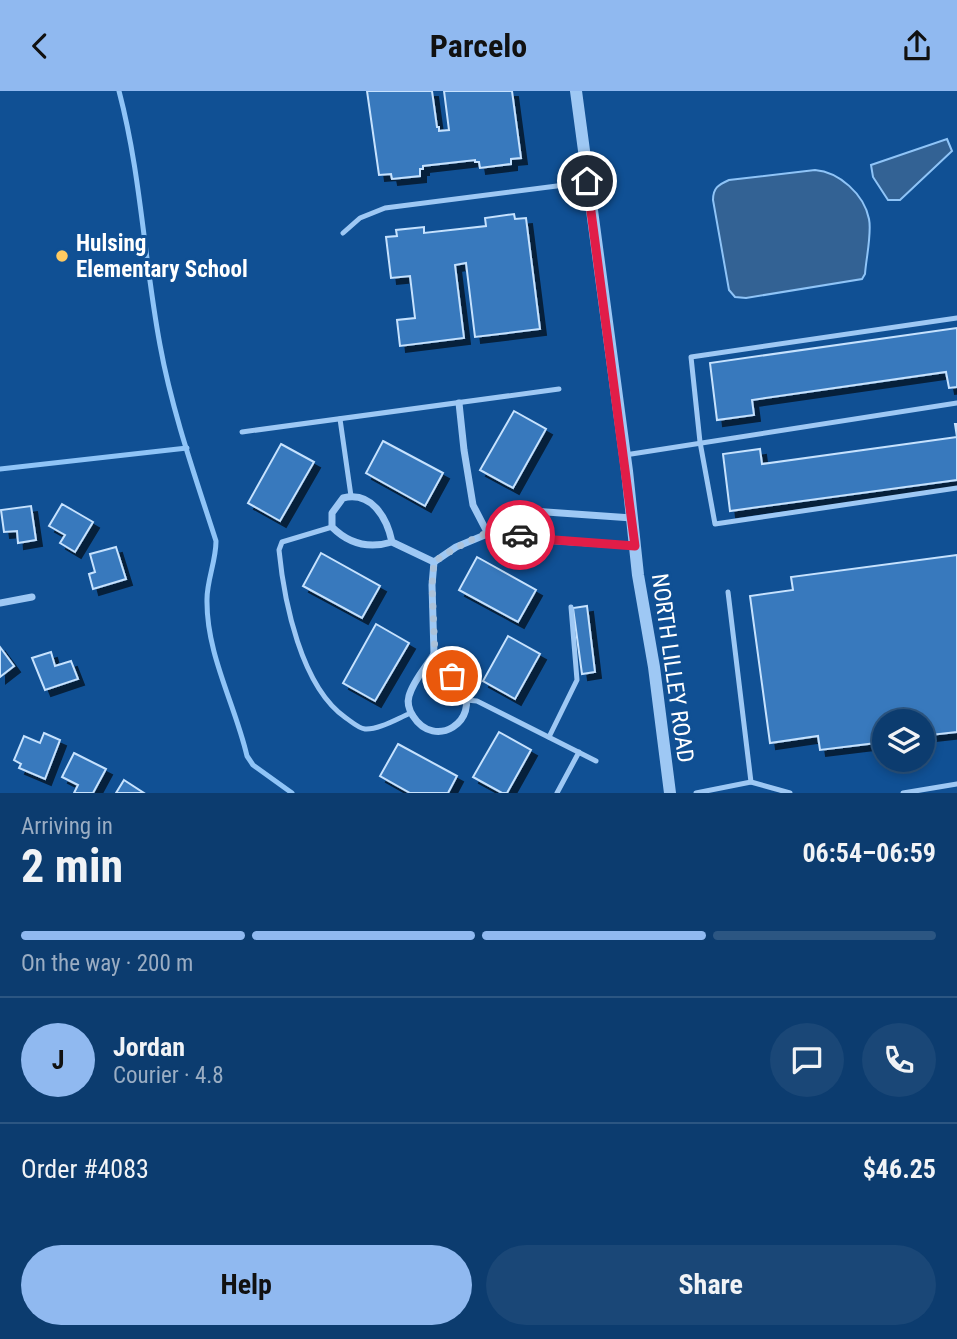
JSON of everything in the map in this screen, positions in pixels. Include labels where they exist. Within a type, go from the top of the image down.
[{"type":"street","name":"NORTH LILLEY ROAD","points":[[576,91],[670,793]]},
{"type":"street","points":[[459,403],[473,505],[487,532]]},
{"type":"street","points":[[392,542],[388,522],[369,501],[351,496],[343,498],[332,513],[332,527],[342,537],[356,544],[378,547],[392,542],[434,562]]},
{"type":"street","points":[[434,562],[456,547],[504,527],[532,511],[632,518]]},
{"type":"street","points":[[504,527],[528,538],[635,546]]},
{"type":"street","points":[[434,562],[432,585],[435,654],[408,696],[408,707],[418,723],[427,729],[446,731],[459,722],[465,712],[466,700],[462,688],[435,654]]},
{"type":"street","points":[[0,603],[32,597]]},
{"type":"lane","points":[[343,233],[360,218],[385,208],[587,181]]},
{"type":"lane","points":[[957,318],[691,357],[700,442],[715,524],[957,488]]},
{"type":"lane","points":[[242,432],[558,389]]},
{"type":"lane","points":[[625,455],[957,403]]},
{"type":"lane","points":[[340,419],[351,496]]},
{"type":"lane","points":[[332,527],[282,543],[279,550],[295,636],[303,662],[340,713],[361,728],[368,729],[411,713]]},
{"type":"lane","points":[[728,593],[751,782]]},
{"type":"lane","points":[[549,737],[577,680],[570,607]]},
{"type":"lane","points":[[466,700],[477,701],[596,761]]},
{"type":"lane","points":[[557,793],[579,752]]},
{"type":"lane","points":[[696,793],[751,782],[790,793]]},
{"type":"lane","points":[[903,793],[957,784]]},
{"type":"water","points":[[947,139],[952,151],[900,200],[888,200],[873,177],[871,165]]},
{"type":"water","points":[[815,170],[833,175],[849,186],[866,210],[870,231],[865,274],[862,279],[746,298],[735,297],[729,290],[713,200],[715,190],[729,180]]},
{"type":"building","points":[[367,91],[432,91],[439,131],[449,130],[444,91],[512,91],[521,158],[511,159],[511,164],[480,168],[479,162],[475,160],[423,166],[420,176],[392,179],[391,174],[379,175]]},
{"type":"building","points":[[514,214],[515,219],[526,218],[540,329],[475,337],[466,263],[455,265],[464,338],[400,346],[397,320],[415,318],[410,276],[391,278],[386,237],[397,236],[396,230],[424,227],[424,233],[486,226],[485,218]]},
{"type":"building","points":[[957,328],[957,387],[949,388],[946,372],[752,400],[754,415],[717,420],[710,363]]},
{"type":"building","points":[[514,411],[546,429],[513,488],[480,470]]},
{"type":"building","points":[[957,437],[957,480],[730,511],[723,454],[760,449],[762,464]]},
{"type":"building","points":[[383,441],[443,473],[425,506],[366,473]]},
{"type":"building","points":[[281,444],[314,462],[280,521],[248,503]]},
{"type":"building","points":[[62,504],[93,522],[75,552],[60,543],[65,535],[49,526]]},
{"type":"building","points":[[31,506],[36,540],[18,543],[17,531],[4,532],[1,510]]},
{"type":"building","points":[[116,547],[126,579],[93,589],[89,574],[95,572],[90,554]]},
{"type":"building","points":[[321,553],[380,586],[362,618],[303,586]]},
{"type":"building","points":[[957,555],[957,732],[935,735],[935,709],[872,709],[872,744],[820,750],[818,736],[770,743],[750,596],[793,590],[791,577]]},
{"type":"building","points":[[477,557],[536,590],[518,622],[459,590]]},
{"type":"building","points":[[587,606],[595,672],[582,674],[573,608]]},
{"type":"building","points":[[376,624],[409,643],[375,701],[343,683]]},
{"type":"building","points":[[508,636],[540,654],[515,699],[483,681]]},
{"type":"building","points":[[0,647],[14,666],[0,677]]},
{"type":"building","points":[[51,652],[55,666],[71,661],[78,679],[45,690],[32,658]]},
{"type":"building","points":[[499,732],[531,750],[507,793],[502,793],[473,777]]},
{"type":"building","points":[[44,733],[60,740],[45,779],[19,768],[21,764],[14,760],[24,736],[40,743]]},
{"type":"building","points":[[398,744],[457,776],[448,793],[410,793],[380,776]]},
{"type":"building","points":[[74,753],[106,769],[93,793],[74,793],[78,785],[62,777]]},
{"type":"building","points":[[124,780],[144,793],[116,793]]},
{"type":"waterway","points":[[119,91],[132,154],[165,370],[216,541],[207,599],[211,639],[247,756],[253,765],[292,793]]},
{"type":"waterway","points":[[0,469],[187,448]]},
{"type":"way so far","points":[[452,676],[435,654],[432,585],[434,562],[456,547],[487,532],[504,527],[520,535]]},
{"type":"place","name":"Hulsing Elementary School","points":[[62,256]]},
{"type":"route","points":[[520,535],[528,538],[635,546],[587,181]]}]
